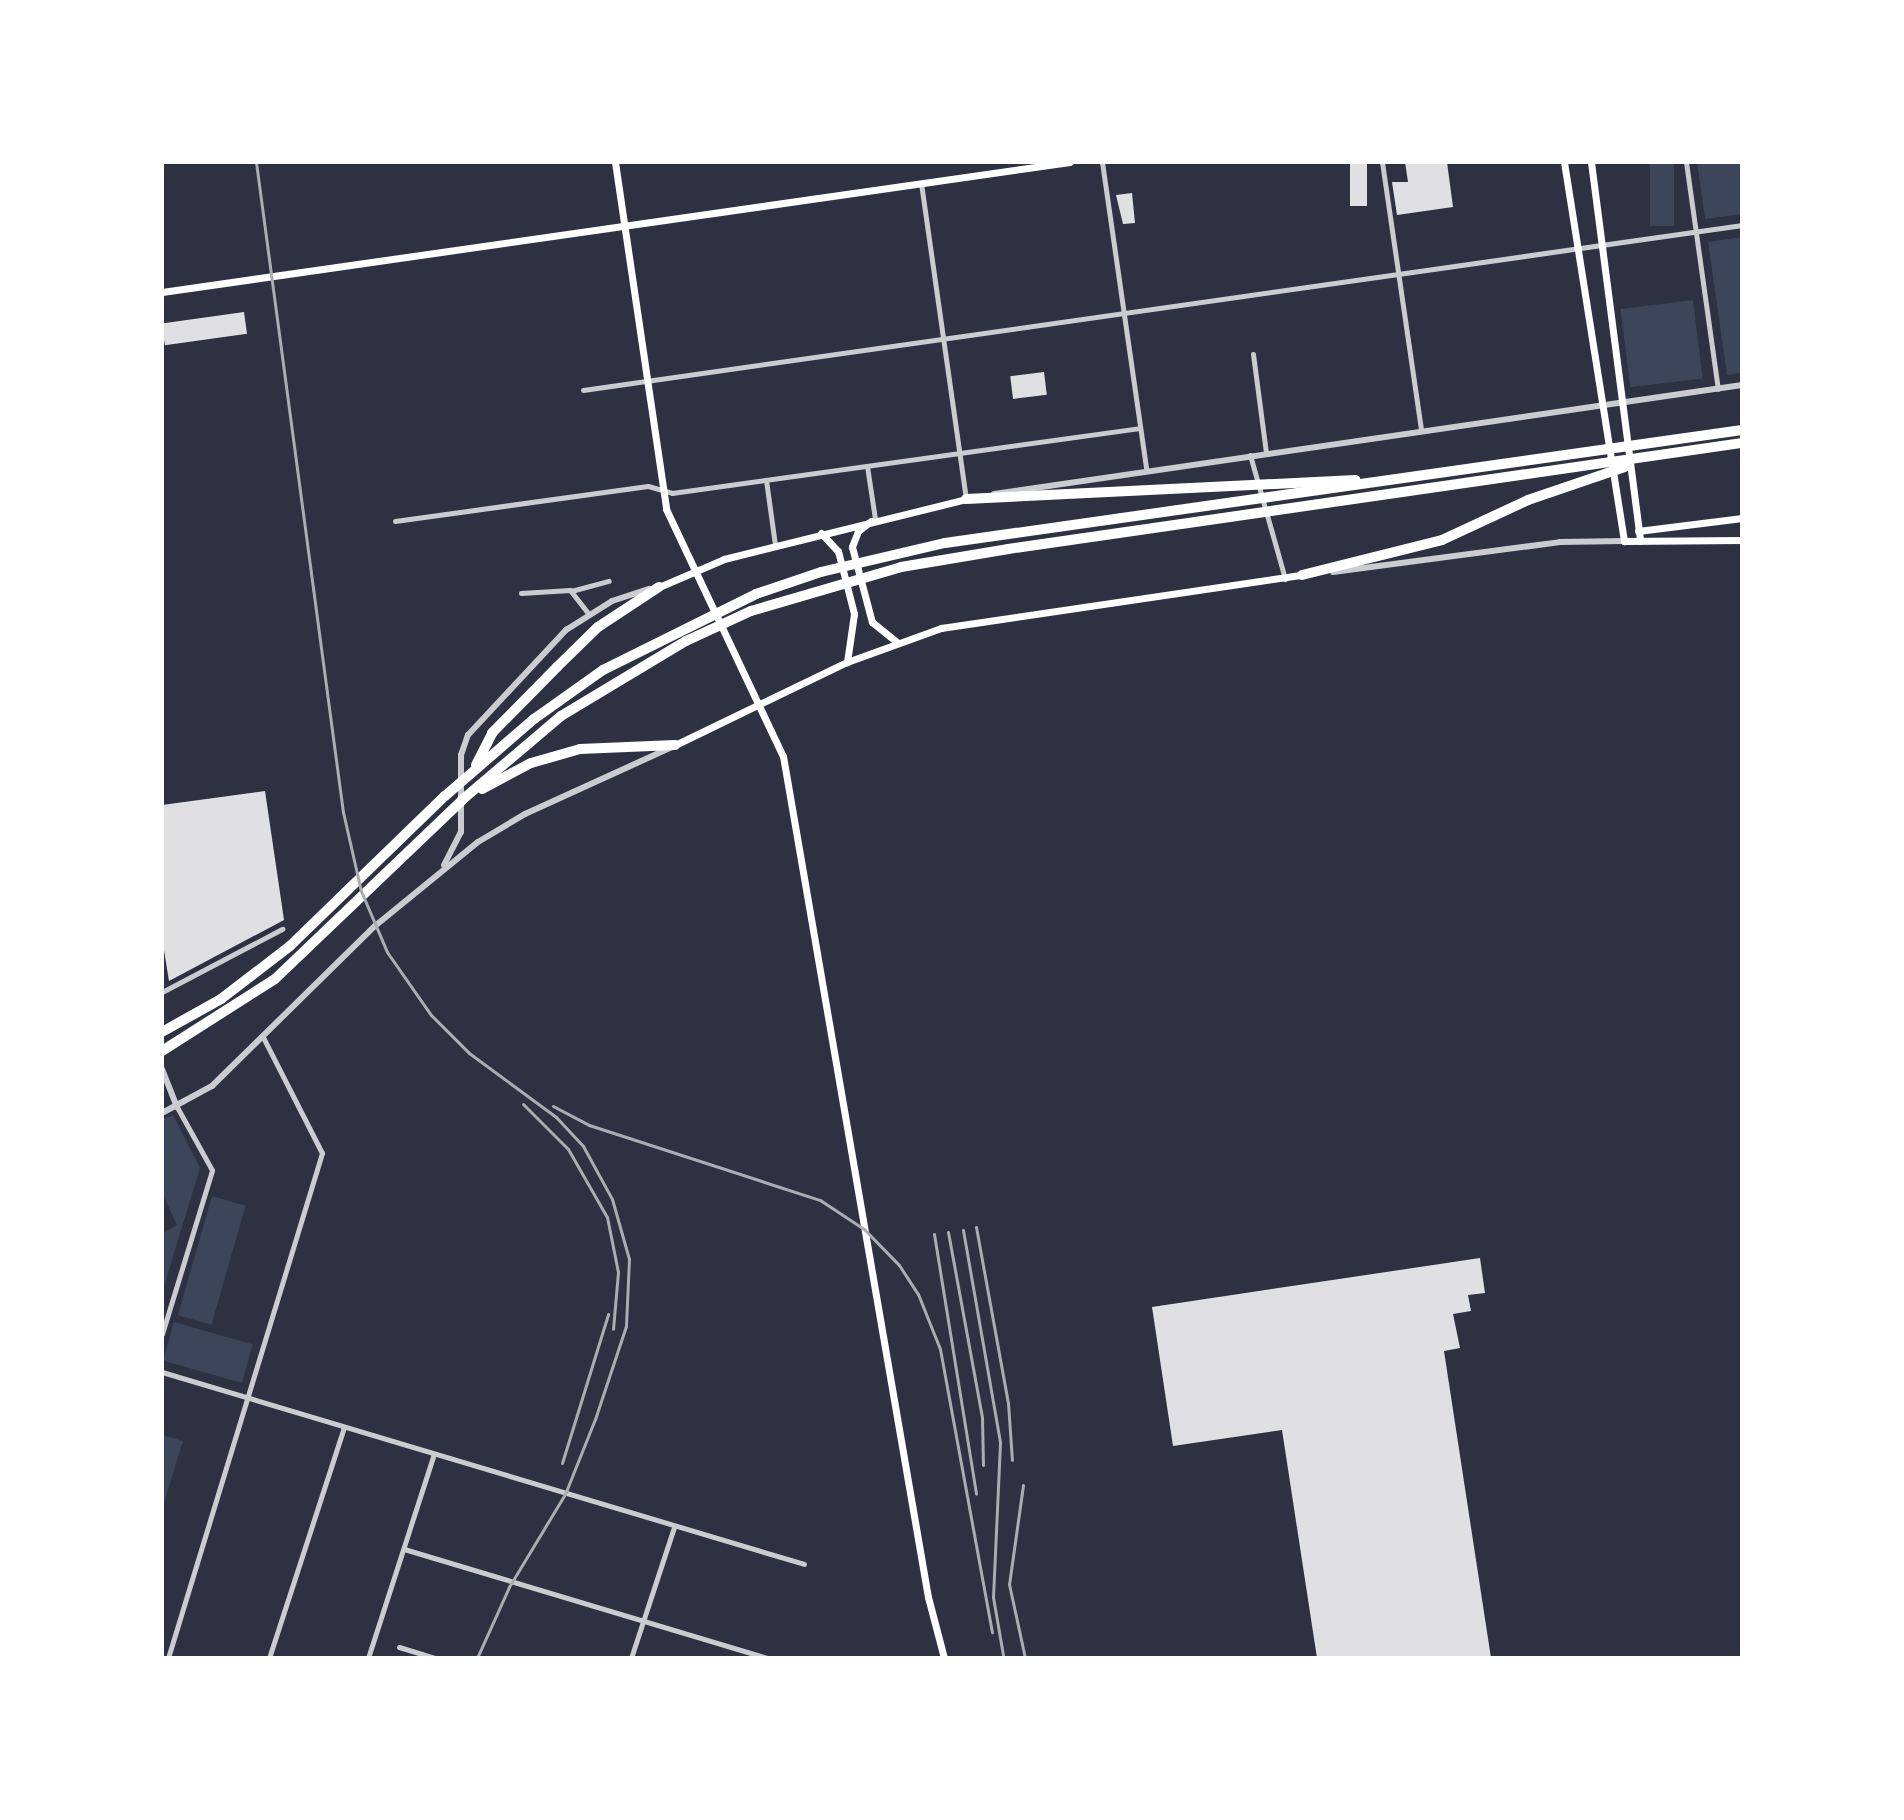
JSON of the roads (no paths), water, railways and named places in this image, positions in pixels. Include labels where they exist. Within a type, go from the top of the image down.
[{"type":"highway","points":[[162,1032],[221,999],[290,946],[473,771],[603,670],[691,623],[821,572],[945,543],[1437,476],[1742,430]]},
{"type":"highway","points":[[162,1051],[275,979],[462,800],[561,716],[658,656],[751,611],[819,588],[1008,549],[1742,443]]},
{"type":"highway","points":[[1302,575],[1442,540],[1528,500],[1651,457]]},
{"type":"highway","points":[[966,499],[1437,476]]},
{"type":"highway","points":[[473,771],[492,733],[557,667],[598,627],[659,587]]},
{"type":"highway","points":[[462,800],[531,763],[580,749],[675,745]]},
{"type":"main road","points":[[615,162],[662,489],[693,574],[763,705],[783,756],[928,1597],[944,1658]]},
{"type":"main road","points":[[162,292],[1070,162]]},
{"type":"main road","points":[[1567,162],[1574,249],[1604,405],[1624,541],[1742,540]]},
{"type":"main road","points":[[1591,162],[1599,246],[1640,541]]},
{"type":"main road","points":[[659,587],[775,545],[966,499]]},
{"type":"main road","points":[[1638,531],[1742,518]]},
{"type":"main road","points":[[873,519],[858,531],[852,547],[872,622],[898,643]]},
{"type":"main road","points":[[821,533],[838,551],[854,614],[847,662]]},
{"type":"main road","points":[[675,745],[847,662],[941,628],[1006,616],[1302,575]]},
{"type":"street","points":[[1102,162],[1146,469]]},
{"type":"street","points":[[1382,162],[1421,430]]},
{"type":"street","points":[[1686,162],[1718,389]]},
{"type":"street","points":[[921,183],[966,499],[1146,469],[1742,385]]},
{"type":"street","points":[[583,390],[1742,225]]},
{"type":"street","points":[[1253,354],[1266,453]]},
{"type":"street","points":[[395,521],[648,486],[672,493],[1140,428]]},
{"type":"street","points":[[1250,455],[1258,473],[1285,579]]},
{"type":"street","points":[[867,466],[873,519]]},
{"type":"street","points":[[766,480],[775,545]]},
{"type":"street","points":[[1302,575],[1560,542],[1624,541]]},
{"type":"street","points":[[521,593],[571,591],[609,581]]},
{"type":"street","points":[[436,874],[461,832],[461,755],[468,735],[588,613],[659,587]]},
{"type":"street","points":[[571,591],[588,613]]},
{"type":"street","points":[[162,1113],[212,1086],[262,1035],[436,874],[478,842],[525,814],[675,745]]},
{"type":"street","points":[[461,832],[467,841],[478,842]]},
{"type":"street","points":[[162,992],[282,929]]},
{"type":"street","points":[[168,1658],[251,1399],[322,1150],[262,1035]]},
{"type":"street","points":[[162,1334],[212,1170],[177,1107],[163,1072]]},
{"type":"street","points":[[162,1372],[804,1564]]},
{"type":"street","points":[[269,1658],[344,1427]]},
{"type":"street","points":[[368,1658],[434,1454]]},
{"type":"street","points":[[631,1658],[674,1527]]},
{"type":"street","points":[[404,1549],[767,1658]]},
{"type":"street","points":[[399,1647],[435,1658]]},
{"type":"railway","points":[[256,162],[343,812],[361,891],[387,952],[431,1015],[469,1053],[556,1117],[583,1146],[612,1199],[629,1259],[626,1326],[595,1419],[565,1494],[509,1587],[477,1658]]},
{"type":"railway","points":[[523,1104],[568,1149],[607,1217],[618,1272],[613,1329]]},
{"type":"railway","points":[[553,1106],[589,1125],[820,1200],[864,1229],[899,1265],[918,1294],[940,1349],[992,1632]]},
{"type":"railway","points":[[976,1227],[1008,1403],[1012,1460]]},
{"type":"railway","points":[[963,1230],[1000,1443],[993,1597],[1003,1655]]},
{"type":"railway","points":[[948,1232],[982,1418],[983,1465]]},
{"type":"railway","points":[[934,1234],[976,1494]]},
{"type":"railway","points":[[562,1463],[608,1314]]},
{"type":"railway","points":[[1023,1485],[1009,1584],[1025,1658]]}]
